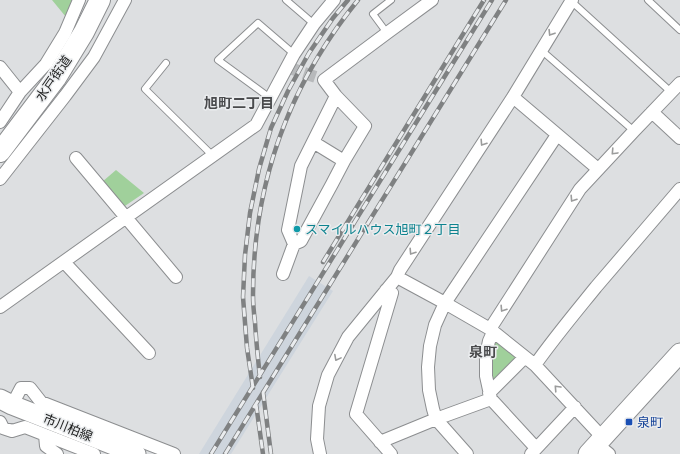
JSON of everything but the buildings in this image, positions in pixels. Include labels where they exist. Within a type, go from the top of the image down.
[{"type":"highway","name":"水戸街道","points":[[0,152],[56,78],[84,32],[100,0]]},
{"type":"main road","points":[[599,447],[678,360]]},
{"type":"main road","name":"市川柏線","points":[[6,402],[136,454]]},
{"type":"street","points":[[0,122],[20,92],[46,64],[58,46],[79,0]]},
{"type":"street","points":[[0,179],[94,57],[126,0]]},
{"type":"street","points":[[0,307],[256,125],[294,54],[314,24],[334,0]]},
{"type":"street","points":[[294,244],[301,241],[344,161],[365,126],[336,96],[324,80],[432,0]]},
{"type":"street","points":[[320,454],[317,439],[319,406],[328,375],[348,337],[397,277],[400,270],[513,97],[572,0]]},
{"type":"street","points":[[0,66],[20,92]]},
{"type":"street","points":[[575,407],[533,451],[490,396],[486,376],[486,355],[492,331],[580,189],[680,83]]},
{"type":"street","points":[[283,274],[294,244],[288,230],[301,166],[336,96]]},
{"type":"street","points":[[513,97],[598,169]]},
{"type":"street","points":[[652,112],[680,138]]},
{"type":"street","points":[[467,454],[436,419],[433,410],[429,390],[428,367],[433,332],[445,303],[557,135]]},
{"type":"street","points":[[313,142],[344,161]]},
{"type":"street","points":[[76,158],[176,277]]},
{"type":"street","points":[[535,365],[549,345],[641,233],[678,195]]},
{"type":"street","points":[[64,262],[149,352]]},
{"type":"street","points":[[397,277],[492,331],[535,365],[575,407],[599,447]]},
{"type":"street","points":[[386,290],[392,293],[356,414],[391,454]]},
{"type":"street","points":[[380,442],[490,396],[525,357]]},
{"type":"street","points":[[6,402],[20,388],[30,388],[41,402],[174,454]]},
{"type":"street","points":[[0,422],[3,428],[12,431],[25,427],[94,454]]},
{"type":"street","points":[[45,435],[46,446],[57,454]]},
{"type":"lane","points":[[286,0],[314,24]]},
{"type":"lane","points":[[387,33],[373,14],[391,0]]},
{"type":"lane","points":[[572,0],[671,92]]},
{"type":"lane","points":[[648,0],[680,30]]},
{"type":"lane","points":[[270,98],[218,60],[258,23],[294,54]]},
{"type":"lane","points":[[541,50],[634,131]]},
{"type":"lane","points":[[166,63],[145,89],[213,156]]},
{"type":"shaded area","points":[[309,276],[333,291],[231,454],[199,454]]},
{"type":"green space","points":[[52,0],[74,0],[66,17]]},
{"type":"green space","points":[[116,170],[144,193],[122,208],[102,182]]},
{"type":"green space","points":[[495,343],[498,343],[516,357],[515,362],[494,382],[489,375],[488,365]]},
{"type":"tunnel","points":[[287,67],[324,80]]},
{"type":"railway","points":[[253,388],[247,348],[243,297],[245,255],[250,213],[259,169],[271,128],[288,91],[309,53],[333,18],[348,0]]},
{"type":"railway","points":[[260,377],[253,295],[255,254],[260,214],[268,176],[279,138],[294,102],[312,67],[333,33],[358,0]]},
{"type":"railway","points":[[323,262],[484,0]]},
{"type":"railway","points":[[211,454],[492,0]]},
{"type":"railway","points":[[225,454],[506,0]]},
{"type":"railway","points":[[263,392],[271,454]]},
{"type":"railway","points":[[256,404],[263,454]]},
{"type":"place","name":"スマイルハウス旭町２丁目","points":[[297,229]]},
{"type":"place","name":"泉町","points":[[629,422]]},
{"type":"district","name":"旭町二丁目","points":[[239,102]]},
{"type":"district","name":"泉町","points":[[483,351]]}]
